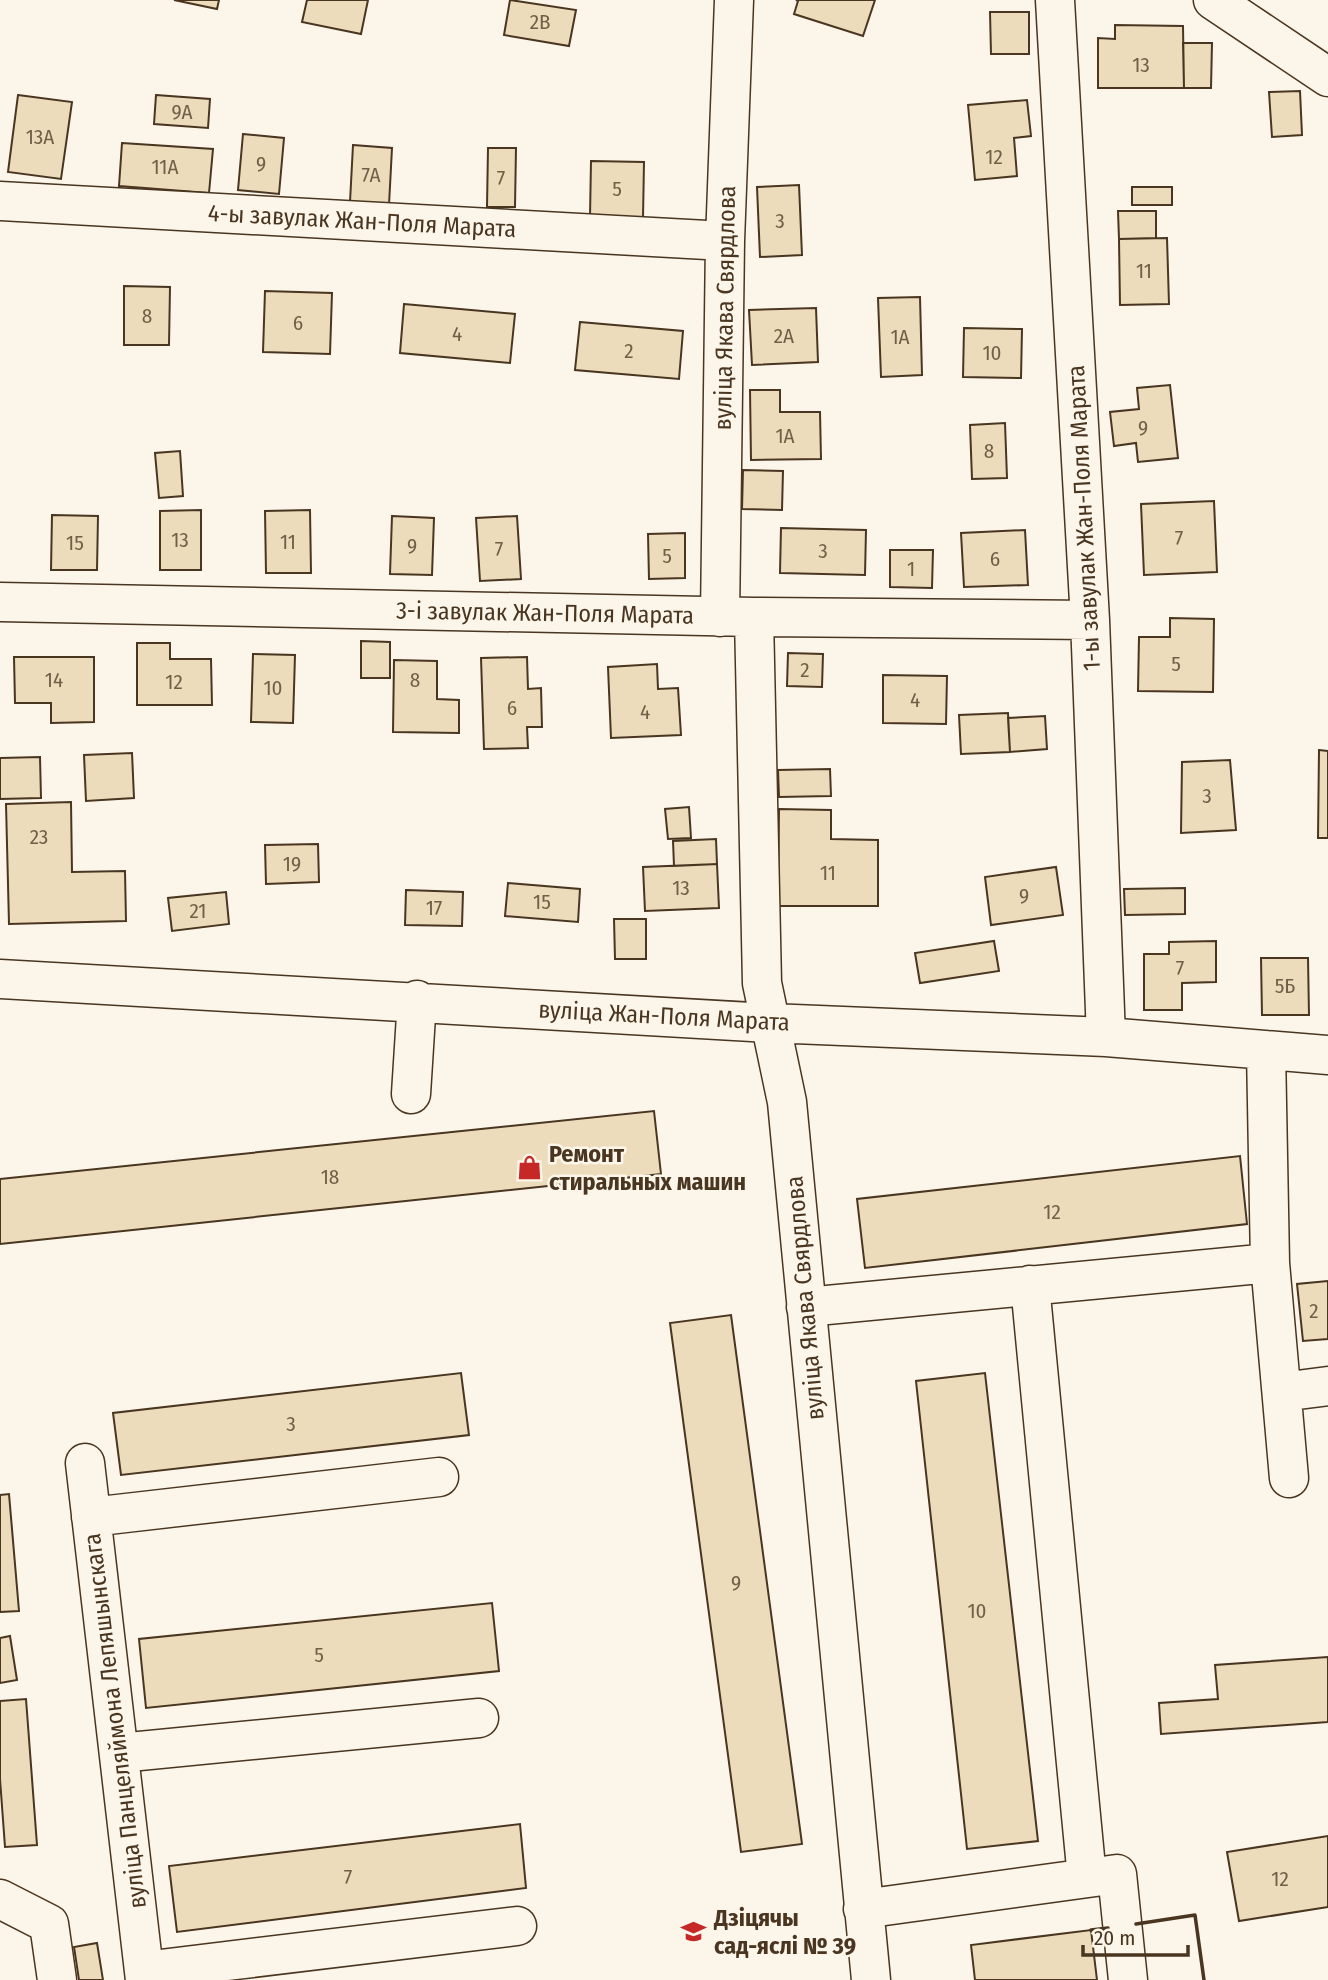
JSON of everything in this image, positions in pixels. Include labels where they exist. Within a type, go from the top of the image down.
[{"type":"street","name":"1-ы завулак Жан-Поля Марата","points":[[1055,0],[1090,620],[1106,1037]]},
{"type":"street","points":[[1213,0],[1328,78]]},
{"type":"street","name":"вуліца Якава Свярдлова","points":[[725,2],[725,241],[737,617],[762,983],[787,1102],[871,1980]]},
{"type":"street","name":"4-ы завулак Жан-Поля Марата","points":[[0,201],[725,241]]},
{"type":"street","name":"3-і завулак Жан-Поля Марата","points":[[0,602],[737,617],[1090,620]]},
{"type":"street","name":"вуліца Жан-Поля Марата","points":[[0,979],[417,1000],[771,1023],[1106,1037],[1328,1055]]},
{"type":"street","points":[[411,1094],[417,1000]]},
{"type":"street","points":[[1266,1050],[1270,1263],[1289,1478]]},
{"type":"street","points":[[806,1307],[1270,1263]]},
{"type":"street","points":[[1030,1285],[1087,1878]]},
{"type":"street","points":[[1282,1392],[1328,1386]]},
{"type":"street","name":"вуліца Панцеляймона Лепяшынскага","points":[[85,1463],[145,1975]]},
{"type":"street","points":[[91,1517],[439,1477]]},
{"type":"street","points":[[119,1753],[479,1718]]},
{"type":"street","points":[[863,1909],[1117,1874],[1128,1980]]},
{"type":"street","points":[[0,1899],[49,1924],[57,1980]]},
{"type":"street","points":[[145,1975],[517,1926]]},
{"type":"building","points":[[174,0],[219,0],[217,9]]},
{"type":"building","points":[[307,0],[368,0],[361,34],[302,22]]},
{"type":"building","points":[[510,0],[576,10],[569,46],[504,35]]},
{"type":"building","points":[[796,0],[875,0],[863,36],[794,14],[798,1]]},
{"type":"building","points":[[990,12],[1029,12],[1029,54],[991,54]]},
{"type":"building","points":[[1115,25],[1183,26],[1184,88],[1098,88],[1098,38],[1115,39]]},
{"type":"building","points":[[1183,43],[1212,43],[1211,88],[1184,88]]},
{"type":"building","points":[[1300,91],[1302,135],[1272,137],[1269,92]]},
{"type":"building","points":[[18,95],[72,102],[61,179],[8,172]]},
{"type":"building","points":[[156,95],[210,99],[208,128],[154,124]]},
{"type":"building","points":[[1027,100],[1031,136],[1014,138],[1017,176],[975,180],[968,105]]},
{"type":"building","points":[[243,134],[284,138],[279,194],[238,190]]},
{"type":"building","points":[[122,143],[213,149],[209,193],[119,186]]},
{"type":"building","points":[[353,145],[392,148],[389,205],[350,202]]},
{"type":"building","points":[[488,148],[516,148],[515,207],[487,207]]},
{"type":"building","points":[[591,161],[644,162],[643,218],[590,217]]},
{"type":"building","points":[[799,185],[802,255],[760,257],[757,187]]},
{"type":"building","points":[[1132,187],[1172,187],[1172,205],[1132,205]]},
{"type":"building","points":[[1118,211],[1156,211],[1156,238],[1119,239]]},
{"type":"building","points":[[1167,238],[1169,304],[1120,305],[1119,239]]},
{"type":"building","points":[[124,286],[170,287],[169,345],[124,345]]},
{"type":"building","points":[[265,291],[332,293],[330,354],[263,352]]},
{"type":"building","points":[[920,297],[922,375],[881,377],[878,298]]},
{"type":"building","points":[[404,304],[515,314],[510,363],[400,353]]},
{"type":"building","points":[[816,308],[818,362],[752,365],[749,310]]},
{"type":"building","points":[[580,322],[683,331],[679,379],[575,370]]},
{"type":"building","points":[[964,328],[1022,329],[1021,378],[963,377]]},
{"type":"building","points":[[1170,385],[1178,458],[1138,462],[1136,443],[1114,446],[1110,412],[1139,409],[1137,388]]},
{"type":"building","points":[[750,390],[780,390],[780,412],[820,412],[821,459],[751,460]]},
{"type":"building","points":[[1005,423],[1007,478],[972,479],[970,425]]},
{"type":"building","points":[[180,451],[183,496],[159,498],[155,453]]},
{"type":"building","points":[[743,470],[783,471],[782,510],[742,509]]},
{"type":"building","points":[[1214,501],[1217,572],[1144,575],[1141,504]]},
{"type":"building","points":[[201,510],[201,570],[160,570],[160,511]]},
{"type":"building","points":[[310,510],[311,573],[266,573],[265,511]]},
{"type":"building","points":[[52,515],[98,516],[97,570],[51,570]]},
{"type":"building","points":[[392,516],[434,518],[432,575],[390,574]]},
{"type":"building","points":[[517,516],[521,579],[480,581],[476,518]]},
{"type":"building","points":[[781,528],[866,530],[865,575],[780,573]]},
{"type":"building","points":[[1025,530],[1028,585],[964,587],[961,533]]},
{"type":"building","points":[[685,533],[685,578],[649,579],[648,534]]},
{"type":"building","points":[[890,550],[933,550],[932,588],[890,587]]},
{"type":"building","points":[[1170,618],[1214,619],[1213,692],[1138,691],[1139,637],[1170,637]]},
{"type":"building","points":[[361,641],[390,642],[390,678],[361,678]]},
{"type":"building","points":[[137,643],[170,643],[170,659],[211,659],[212,705],[137,705]]},
{"type":"building","points":[[788,653],[823,654],[822,687],[787,686]]},
{"type":"building","points":[[253,654],[295,655],[293,723],[251,722]]},
{"type":"building","points":[[14,657],[94,657],[94,722],[51,723],[51,703],[15,703]]},
{"type":"building","points":[[527,657],[528,689],[541,688],[542,727],[527,727],[528,748],[484,749],[481,658]]},
{"type":"building","points":[[394,660],[437,661],[437,699],[459,700],[459,733],[393,732]]},
{"type":"building","points":[[657,664],[658,689],[678,688],[681,735],[611,738],[608,667]]},
{"type":"building","points":[[883,675],[947,676],[946,724],[883,723]]},
{"type":"building","points":[[1008,713],[1010,752],[961,754],[959,715]]},
{"type":"building","points":[[1045,716],[1047,749],[1010,752],[1008,718]]},
{"type":"building","points":[[1319,750],[1328,751],[1328,838],[1318,838]]},
{"type":"building","points":[[132,753],[134,798],[86,801],[84,755]]},
{"type":"building","points":[[40,757],[41,798],[0,799],[0,758]]},
{"type":"building","points":[[1230,760],[1236,830],[1181,833],[1182,762]]},
{"type":"building","points":[[830,769],[831,796],[779,797],[778,770]]},
{"type":"building","points":[[71,802],[72,872],[125,871],[126,921],[9,924],[6,804]]},
{"type":"building","points":[[689,807],[691,838],[668,839],[665,809]]},
{"type":"building","points":[[779,809],[831,810],[831,839],[878,840],[878,906],[778,906]]},
{"type":"building","points":[[716,839],[717,864],[674,866],[673,841]]},
{"type":"building","points":[[318,844],[319,882],[266,884],[265,845]]},
{"type":"building","points":[[717,864],[719,908],[645,911],[643,867]]},
{"type":"building","points":[[1056,867],[1063,915],[991,925],[985,877]]},
{"type":"building","points":[[508,883],[580,889],[578,922],[505,916]]},
{"type":"building","points":[[1185,888],[1185,914],[1125,915],[1124,889]]},
{"type":"building","points":[[406,890],[463,892],[462,926],[405,925]]},
{"type":"building","points":[[226,892],[229,924],[172,931],[168,898]]},
{"type":"building","points":[[614,919],[646,919],[646,959],[615,959]]},
{"type":"building","points":[[994,941],[999,971],[920,983],[915,953]]},
{"type":"building","points":[[1216,941],[1216,982],[1182,983],[1182,1010],[1144,1010],[1144,954],[1169,954],[1169,942]]},
{"type":"building","points":[[1261,958],[1308,958],[1309,1015],[1262,1015]]},
{"type":"building","points":[[654,1111],[661,1174],[0,1244],[0,1179]]},
{"type":"building","points":[[1240,1156],[1247,1224],[865,1268],[857,1199]]},
{"type":"building","points":[[1328,1281],[1328,1339],[1303,1341],[1297,1284]]},
{"type":"building","points":[[731,1315],[802,1844],[741,1852],[670,1323]]},
{"type":"building","points":[[461,1373],[469,1435],[121,1475],[113,1413]]},
{"type":"building","points":[[985,1373],[1038,1841],[967,1849],[916,1381]]},
{"type":"building","points":[[9,1494],[19,1611],[0,1612],[0,1495]]},
{"type":"building","points":[[492,1603],[499,1671],[146,1708],[139,1639]]},
{"type":"building","points":[[10,1636],[17,1680],[0,1683],[0,1638]]},
{"type":"building","points":[[1328,1657],[1328,1722],[1161,1734],[1159,1703],[1218,1699],[1215,1665]]},
{"type":"building","points":[[26,1699],[37,1845],[5,1847],[0,1779],[0,1701]]},
{"type":"building","points":[[520,1824],[526,1888],[177,1932],[169,1866]]},
{"type":"building","points":[[1328,1836],[1328,1907],[1239,1921],[1227,1852]]},
{"type":"building","points":[[1091,1930],[1097,1980],[975,1980],[971,1945]]},
{"type":"building","points":[[97,1943],[103,1980],[79,1980],[74,1947]]},
{"type":"wall","points":[[1136,1924],[1195,1915],[1204,1980]]},
{"type":"wall","points":[[1091,1930],[1108,1928]]},
{"type":"place","name":"Ремонт стиральных машин","points":[[529,1168]]},
{"type":"place","name":"Дзіцячы сад-яслі № 39","points":[[694,1932]]}]
